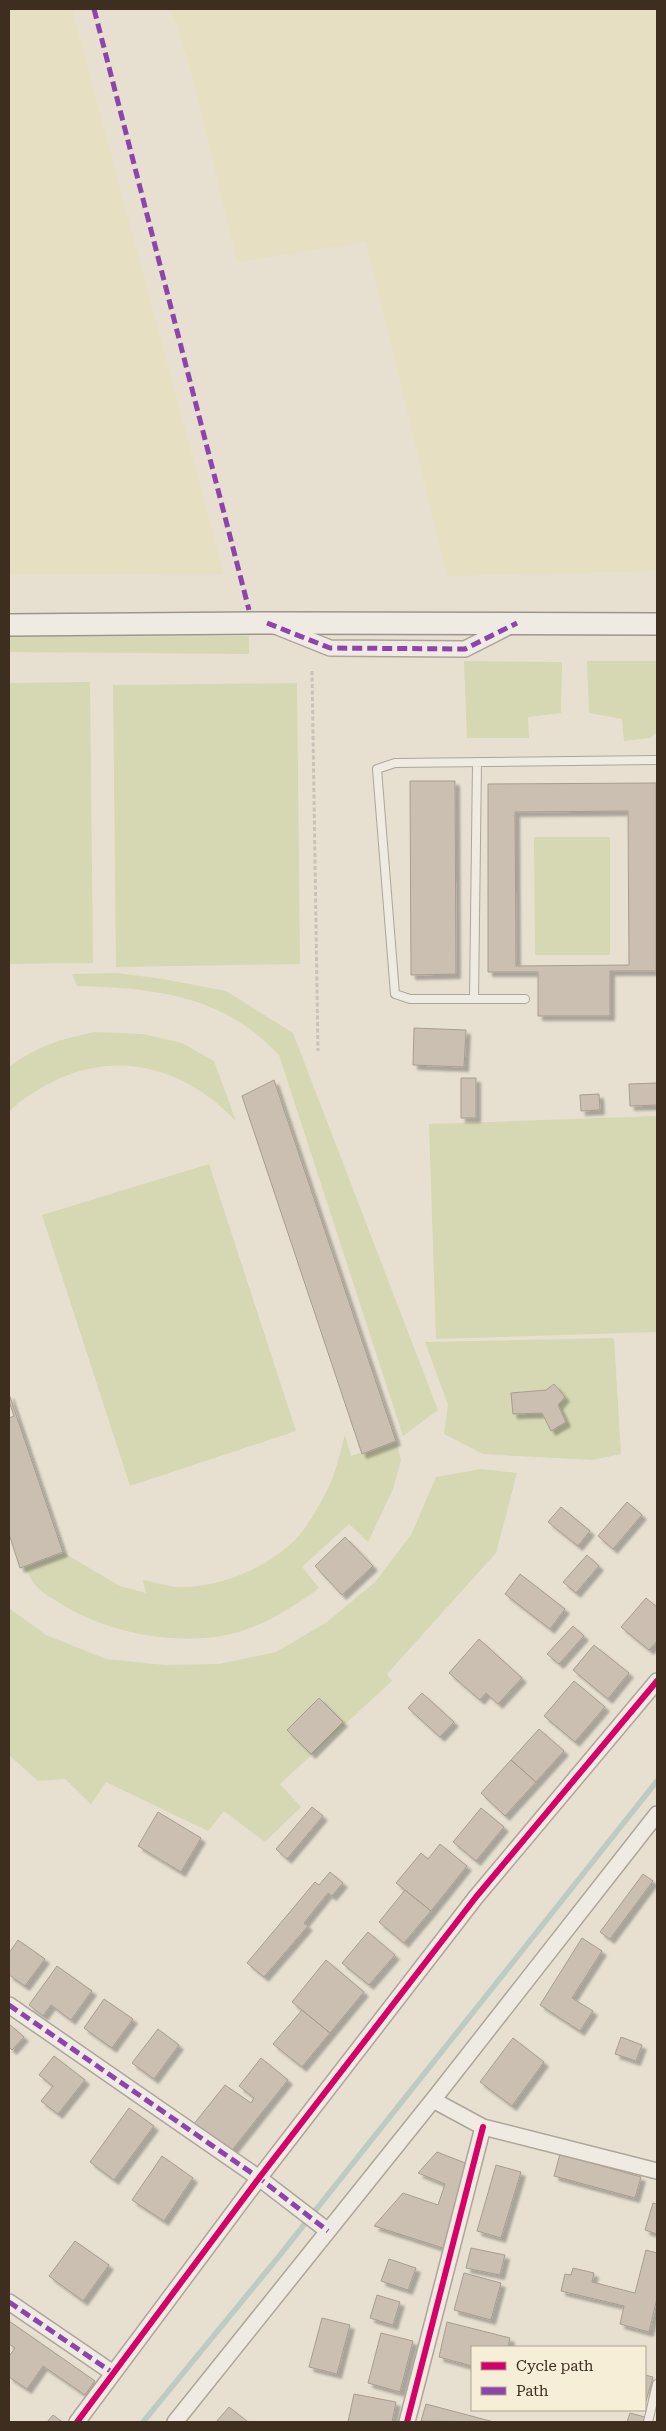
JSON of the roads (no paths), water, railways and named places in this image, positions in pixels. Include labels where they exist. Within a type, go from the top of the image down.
[{"type":"main road","points":[[9,612],[657,611]]},
{"type":"main road","points":[[9,625],[267,623],[657,624]]},
{"type":"street","points":[[77,2422],[259,2178],[476,1897],[657,1681]]},
{"type":"street","points":[[175,2422],[316,2222],[433,2100],[657,1814]]},
{"type":"street","points":[[9,2005],[259,2178],[316,2222]]},
{"type":"street","points":[[433,2100],[483,2127],[657,2171]]},
{"type":"street","points":[[407,2422],[483,2127]]},
{"type":"street","points":[[9,2302],[113,2373]]},
{"type":"lane","points":[[525,999],[410,999],[395,994],[377,769],[395,763],[657,760]]},
{"type":"lane","points":[[474,999],[477,762]]},
{"type":"lane","points":[[648,2422],[657,2384]]},
{"type":"waterway","points":[[143,2422],[280,2255],[657,1781]]}]
